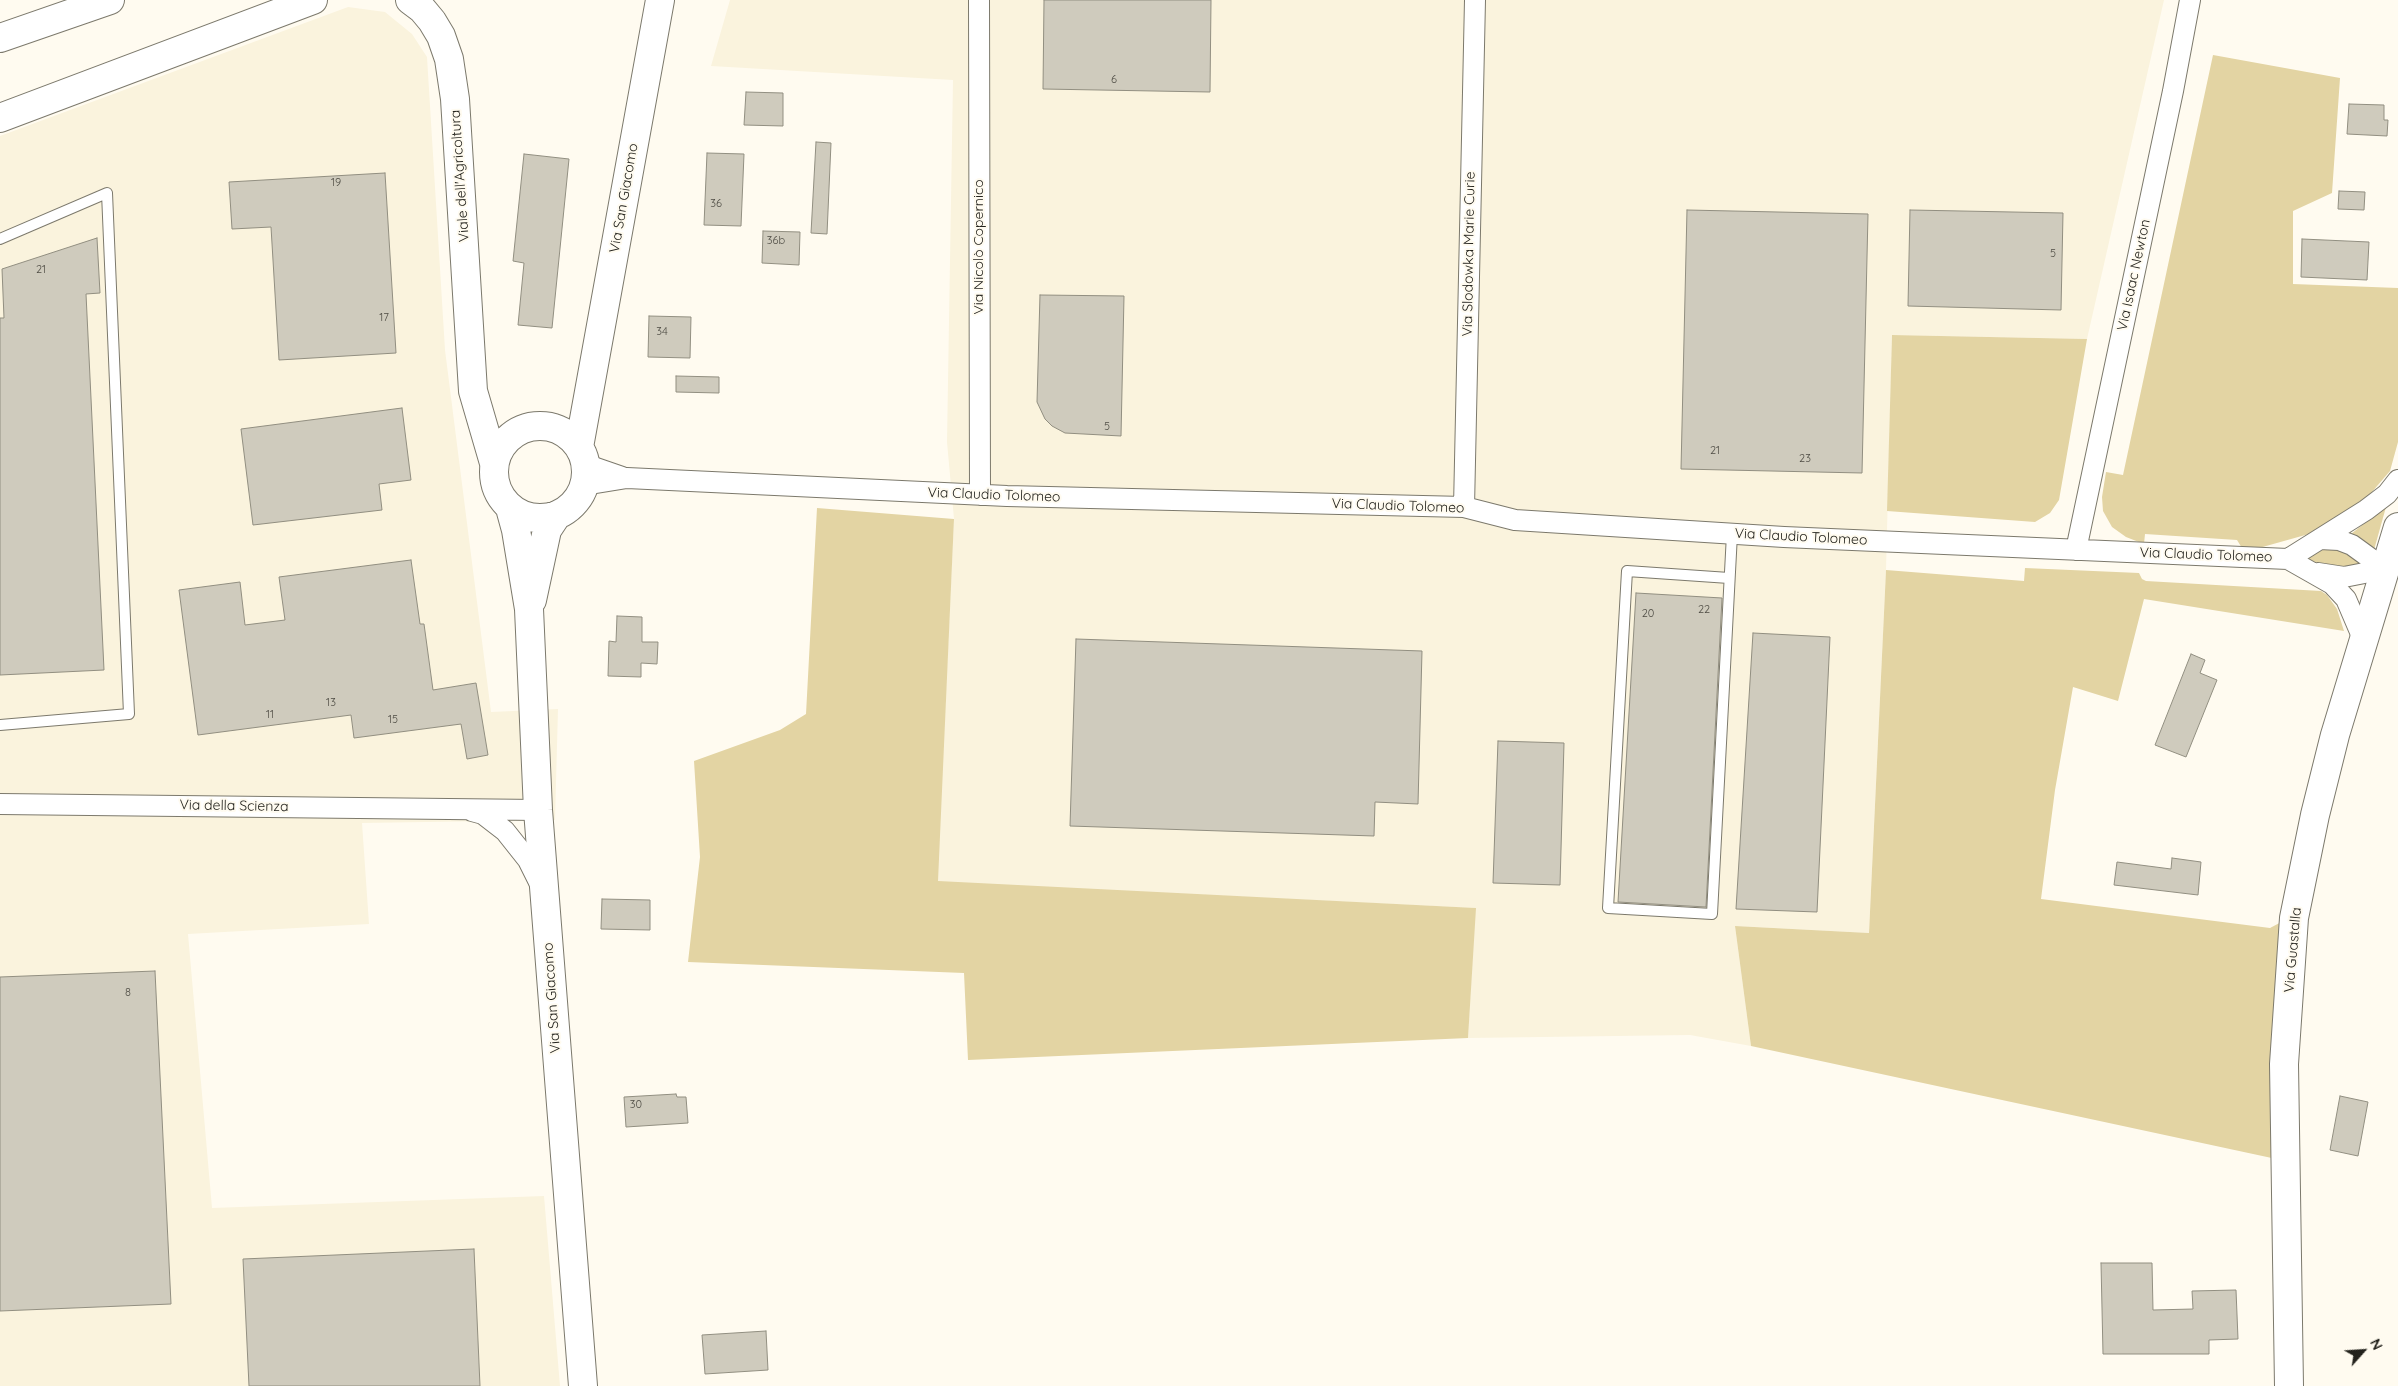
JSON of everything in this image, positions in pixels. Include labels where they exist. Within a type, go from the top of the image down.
[{"type":"main road","points":[[0,38],[110,0]]},
{"type":"main road","points":[[0,118],[313,0]]},
{"type":"main road","name":"Viale dell'Agricoltura","points":[[410,0],[422,9],[432,21],[441,36],[449,60],[455,99],[473,391],[494,463]]},
{"type":"main road","name":"Via San Giacomo","points":[[581,452],[589,396],[660,0]]},
{"type":"main road","name":"Viale dell'Agricoltura","points":[[471,366],[482,393],[502,416],[539,426]]},
{"type":"main road","points":[[539,426],[566,434],[581,452],[586,465],[584,485],[574,503],[558,515],[533,518],[510,508],[497,491],[494,482],[494,463],[500,446],[506,440],[539,426],[562,420],[589,396]]},
{"type":"main road","name":"Via San Giacomo","points":[[510,508],[530,609],[538,810],[582,1386]]},
{"type":"main road","name":"Via San Giacomo","points":[[530,609],[548,530],[558,515]]},
{"type":"main road","name":"Via Guastalla","points":[[2289,1386],[2284,1064],[2294,918],[2315,815],[2335,736],[2398,527]]},
{"type":"street","name":"Via Nicolò Copernico","points":[[979,0],[980,495]]},
{"type":"street","name":"Via Slodowka Marie Curie","points":[[1464,507],[1475,0]]},
{"type":"street","name":"Via Isaac Newton","points":[[2076,550],[2171,101],[2190,0]]},
{"type":"street","name":"Via Claudio Tolomeo","points":[[581,452],[593,467],[627,478]]},
{"type":"street","name":"Via Claudio Tolomeo","points":[[584,485],[627,478],[980,495],[1464,507],[1515,520],[1732,534],[2288,559]]},
{"type":"street","points":[[2288,559],[2386,494],[2398,480]]},
{"type":"street","points":[[2320,539],[2338,540],[2352,544],[2385,569]]},
{"type":"street","points":[[2288,559],[2313,571],[2332,584],[2346,600],[2364,641]]},
{"type":"street","points":[[2313,571],[2344,577],[2385,569]]},
{"type":"street","name":"Via della Scienza","points":[[0,804],[538,810]]},
{"type":"street","name":"Via della Scienza","points":[[468,809],[484,814],[505,831],[528,860],[544,894]]},
{"type":"lane","points":[[0,240],[107,193],[128,714],[0,725]]},
{"type":"lane","points":[[1729,578],[1626,571],[1608,908],[1712,914],[1732,534]]},
{"type":"shaded area","points":[[730,0],[2164,0],[2087,339],[1892,335],[1886,570],[1869,933],[1735,926],[1751,1046],[1690,1035],[1468,1038],[1475,908],[937,882],[954,519],[947,442],[953,80],[711,66]]},
{"type":"shaded area","points":[[348,7],[385,12],[412,34],[427,57],[445,350],[491,712],[558,709],[555,820],[362,823],[369,924],[188,934],[212,1208],[544,1196],[560,1386],[0,1386],[0,136]]},
{"type":"shaded area","points":[[2213,55],[2340,78],[2332,193],[2293,211],[2293,284],[2398,288],[2398,442],[2390,471],[2365,500],[2316,532],[2259,548],[2242,548],[2237,540],[2145,534],[2144,544],[2126,537],[2112,527],[2103,511],[2102,497],[2106,472],[2123,475]]},
{"type":"shaded area","points":[[1892,335],[2087,339],[2059,500],[2050,513],[2035,522],[1887,511]]},
{"type":"shaded area","points":[[2386,507],[2374,550],[2351,534]]},
{"type":"shaded area","points":[[817,508],[954,519],[938,881],[1476,908],[1468,1038],[968,1060],[964,973],[688,962],[700,857],[694,761],[780,730],[806,714]]},
{"type":"shaded area","points":[[2336,549],[2350,553],[2363,564],[2358,569],[2309,561],[2309,557],[2322,550]]},
{"type":"shaded area","points":[[2025,568],[2139,573],[2142,579],[2146,581],[2321,591],[2327,595],[2337,609],[2344,631],[2144,599],[2118,701],[2073,687],[2055,790],[2041,899],[2270,928],[2287,919],[2281,1160],[1751,1046],[1735,926],[1869,933],[1886,570],[2024,581]]},
{"type":"building","points":[[1044,0],[1211,0],[1210,92],[1043,89]]},
{"type":"building","points":[[746,92],[783,93],[783,126],[744,125]]},
{"type":"building","points":[[2349,104],[2384,105],[2384,120],[2388,120],[2387,136],[2347,134]]},
{"type":"building","points":[[816,142],[831,143],[827,234],[811,233]]},
{"type":"building","points":[[707,153],[744,154],[741,226],[704,225]]},
{"type":"building","points":[[524,154],[569,159],[552,328],[518,325],[524,263],[513,261]]},
{"type":"building","points":[[385,173],[396,353],[279,360],[271,227],[232,229],[229,182]]},
{"type":"building","points":[[2339,191],[2365,192],[2364,210],[2338,209]]},
{"type":"building","points":[[1687,210],[1868,214],[1862,473],[1681,469]]},
{"type":"building","points":[[1910,210],[2063,213],[2061,310],[1908,306]]},
{"type":"building","points":[[763,231],[800,232],[799,265],[762,263]]},
{"type":"building","points":[[97,238],[100,293],[86,294],[104,670],[0,675],[0,318],[4,318],[2,269]]},
{"type":"building","points":[[2302,239],[2369,242],[2367,280],[2301,277]]},
{"type":"building","points":[[1040,295],[1124,296],[1121,436],[1065,433],[1052,426],[1045,419],[1037,402]]},
{"type":"building","points":[[649,316],[691,317],[690,358],[648,357]]},
{"type":"building","points":[[676,376],[719,377],[719,393],[676,392]]},
{"type":"building","points":[[402,408],[411,480],[379,484],[382,510],[253,525],[241,429]]},
{"type":"building","points":[[411,560],[420,624],[424,624],[433,690],[476,683],[488,755],[467,759],[461,724],[354,738],[351,715],[198,735],[179,590],[240,582],[245,625],[285,620],[279,577]]},
{"type":"building","points":[[1636,593],[1722,598],[1706,907],[1618,902]]},
{"type":"building","points":[[617,616],[642,617],[642,642],[658,642],[657,664],[641,663],[641,677],[608,676],[609,641],[616,642]]},
{"type":"building","points":[[1753,633],[1830,637],[1817,912],[1736,909]]},
{"type":"building","points":[[1076,639],[1422,651],[1418,804],[1375,802],[1374,836],[1070,826]]},
{"type":"building","points":[[2191,654],[2205,660],[2200,673],[2217,680],[2186,757],[2155,745]]},
{"type":"building","points":[[1498,741],[1564,743],[1560,885],[1493,883]]},
{"type":"building","points":[[2172,858],[2201,862],[2198,895],[2114,885],[2117,862],[2171,869]]},
{"type":"building","points":[[602,899],[650,900],[650,930],[601,929]]},
{"type":"building","points":[[155,971],[171,1304],[0,1311],[0,977]]},
{"type":"building","points":[[676,1094],[677,1097],[686,1097],[688,1123],[626,1127],[624,1097]]},
{"type":"building","points":[[2340,1096],[2368,1102],[2358,1156],[2330,1150]]},
{"type":"building","points":[[474,1249],[480,1386],[249,1386],[243,1259]]},
{"type":"building","points":[[2101,1263],[2152,1263],[2153,1310],[2193,1309],[2192,1291],[2236,1290],[2238,1339],[2209,1340],[2209,1354],[2103,1354]]},
{"type":"building","points":[[766,1331],[768,1370],[705,1374],[702,1335]]}]
